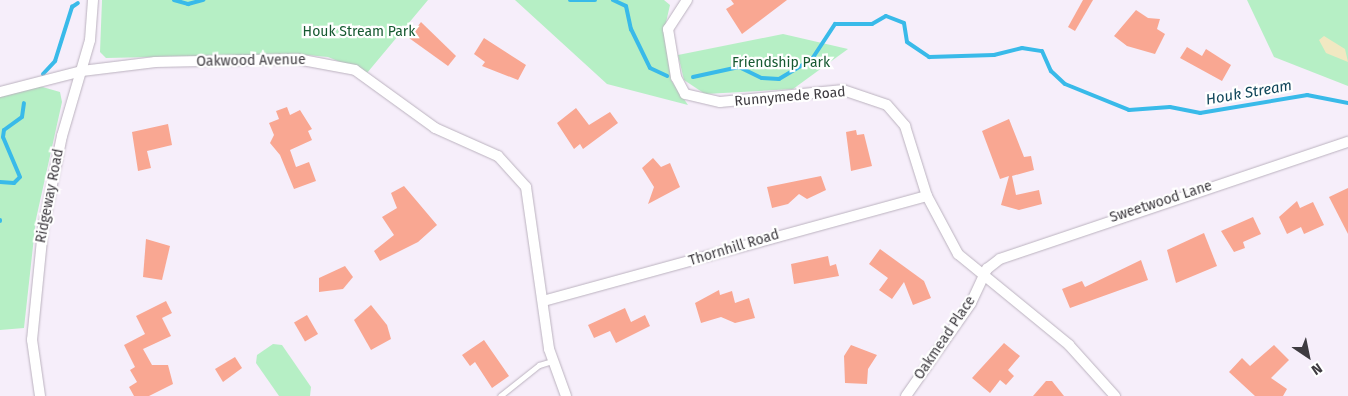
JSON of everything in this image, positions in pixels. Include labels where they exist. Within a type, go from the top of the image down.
[{"type":"street","name":"Ridgeway Road","points":[[40,396],[32,340],[43,229],[62,136],[82,71],[93,0]]},
{"type":"street","name":"Runnymede Road","points":[[686,0],[668,28],[676,78],[685,94],[720,102],[836,91],[872,97],[892,109],[905,126],[927,196],[958,254],[981,277],[1068,345],[1115,396]]},
{"type":"street","name":"Oakwood Avenue","points":[[0,92],[82,71],[155,62],[282,59],[355,70],[422,120],[498,156],[514,170],[531,202],[552,361],[566,396]]},
{"type":"street","name":"Sweetwood Lane","points":[[981,277],[1010,256],[1348,142]]},
{"type":"street","name":"Thornhill Road","points":[[543,301],[927,196]]},
{"type":"street","name":"Oakmead Place","points":[[906,396],[971,303],[981,277]]},
{"type":"lane","points":[[500,396],[539,365],[552,361]]},
{"type":"green space","name":"Houk Stream Park","points":[[102,0],[428,0],[367,73],[328,57],[296,54],[106,58],[100,52]]},
{"type":"green space","points":[[515,0],[664,0],[670,5],[664,31],[671,80],[688,105],[607,84]]},
{"type":"green space","points":[[1247,0],[1348,0],[1348,86],[1274,57]]},
{"type":"green space","name":"Friendship Park","points":[[783,34],[848,49],[793,89],[705,94],[684,80],[678,55]]},
{"type":"green space","points":[[39,86],[60,92],[62,102],[36,219],[24,328],[0,330],[0,97]]},
{"type":"green space","points":[[273,344],[282,345],[311,387],[310,396],[279,396],[256,363],[257,355]]},
{"type":"sand","points":[[1324,36],[1345,49],[1348,62],[1326,53],[1319,40]]},
{"type":"building","points":[[731,0],[787,0],[742,34],[726,9],[734,4]]},
{"type":"building","points":[[1083,0],[1093,0],[1075,31],[1068,27]]},
{"type":"building","points":[[1136,10],[1148,18],[1160,19],[1157,29],[1165,34],[1155,54],[1127,46],[1114,36]]},
{"type":"building","points":[[421,22],[456,56],[448,66],[409,38]]},
{"type":"building","points":[[484,38],[526,65],[518,80],[482,66],[485,62],[474,54]]},
{"type":"building","points":[[1187,47],[1202,56],[1206,49],[1231,65],[1222,81],[1180,58]]},
{"type":"building","points":[[287,107],[290,115],[300,110],[312,129],[308,131],[312,140],[290,150],[296,167],[309,162],[316,181],[294,189],[280,155],[270,143],[274,135],[269,123],[279,119],[276,111]]},
{"type":"building","points":[[576,108],[589,125],[610,112],[618,123],[583,149],[580,144],[574,149],[557,123]]},
{"type":"building","points":[[1009,119],[1024,157],[1031,156],[1034,170],[1012,176],[1016,195],[1039,190],[1042,204],[1019,210],[1001,205],[1009,176],[1000,179],[982,131]]},
{"type":"building","points":[[168,124],[172,145],[147,151],[151,168],[138,171],[132,132]]},
{"type":"building","points":[[856,130],[857,135],[864,134],[872,166],[851,171],[846,132]]},
{"type":"building","points":[[653,158],[661,167],[670,163],[680,187],[648,204],[654,187],[642,168]]},
{"type":"building","points":[[821,176],[826,190],[807,199],[799,194],[788,204],[772,208],[767,187]]},
{"type":"building","points":[[404,186],[437,225],[418,242],[380,261],[374,251],[394,235],[382,217],[397,208],[391,193]]},
{"type":"building","points":[[1348,188],[1348,234],[1329,197]]},
{"type":"building","points":[[1297,201],[1300,208],[1313,202],[1324,225],[1304,234],[1301,227],[1287,234],[1279,217]]},
{"type":"building","points":[[1253,217],[1261,234],[1243,242],[1245,248],[1234,252],[1221,231]]},
{"type":"building","points":[[1204,233],[1217,266],[1176,283],[1167,250]]},
{"type":"building","points":[[146,239],[170,246],[162,280],[143,277]]},
{"type":"building","points":[[880,249],[924,281],[931,298],[913,305],[904,282],[892,299],[879,290],[888,278],[869,264]]},
{"type":"building","points":[[828,256],[830,266],[836,264],[839,276],[794,284],[791,264]]},
{"type":"building","points":[[1141,260],[1148,280],[1070,308],[1062,289],[1082,281],[1085,287]]},
{"type":"building","points":[[345,266],[353,277],[343,289],[319,292],[319,278]]},
{"type":"building","points":[[719,290],[720,295],[732,291],[735,303],[749,298],[755,318],[735,323],[721,317],[701,323],[695,303]]},
{"type":"building","points":[[166,301],[172,313],[162,318],[171,336],[143,349],[152,365],[168,365],[173,384],[149,396],[134,396],[129,387],[137,382],[130,370],[135,367],[124,345],[145,334],[136,316]]},
{"type":"building","points":[[371,305],[387,325],[391,339],[371,350],[354,320]]},
{"type":"building","points":[[625,308],[631,322],[645,315],[650,326],[616,343],[610,331],[594,338],[588,325]]},
{"type":"building","points":[[307,315],[318,334],[305,342],[294,322]]},
{"type":"building","points":[[484,340],[509,376],[492,388],[475,362],[470,366],[462,355]]},
{"type":"building","points":[[1004,343],[1020,356],[1008,370],[1014,376],[1006,385],[1000,380],[990,393],[972,378]]},
{"type":"building","points":[[851,345],[877,355],[868,369],[867,384],[845,383],[844,356]]},
{"type":"building","points":[[1274,345],[1289,360],[1271,378],[1287,389],[1283,396],[1255,396],[1229,372],[1242,358],[1250,366]]},
{"type":"building","points":[[235,357],[242,368],[223,382],[215,369]]},
{"type":"building","points":[[1046,381],[1052,381],[1064,396],[1033,396]]},
{"type":"waterway","name":"Houk Stream","points":[[174,0],[188,4],[203,0]]},
{"type":"waterway","name":"Houk Stream","points":[[570,0],[595,0]]},
{"type":"waterway","name":"Houk Stream","points":[[613,0],[626,6],[631,29],[650,68],[667,76]]},
{"type":"waterway","name":"Houk Stream","points":[[43,74],[55,61],[72,7],[78,3]]},
{"type":"waterway","name":"Houk Stream","points":[[693,77],[739,67],[762,78],[779,79],[812,59],[835,24],[872,24],[886,16],[904,23],[907,42],[929,57],[994,55],[1022,48],[1042,51],[1051,71],[1065,84],[1129,110],[1170,107],[1200,113],[1307,95],[1348,103]]},
{"type":"waterway","name":"Houk Stream","points":[[0,182],[14,183],[20,177],[3,137],[4,130],[22,117],[24,103]]}]
